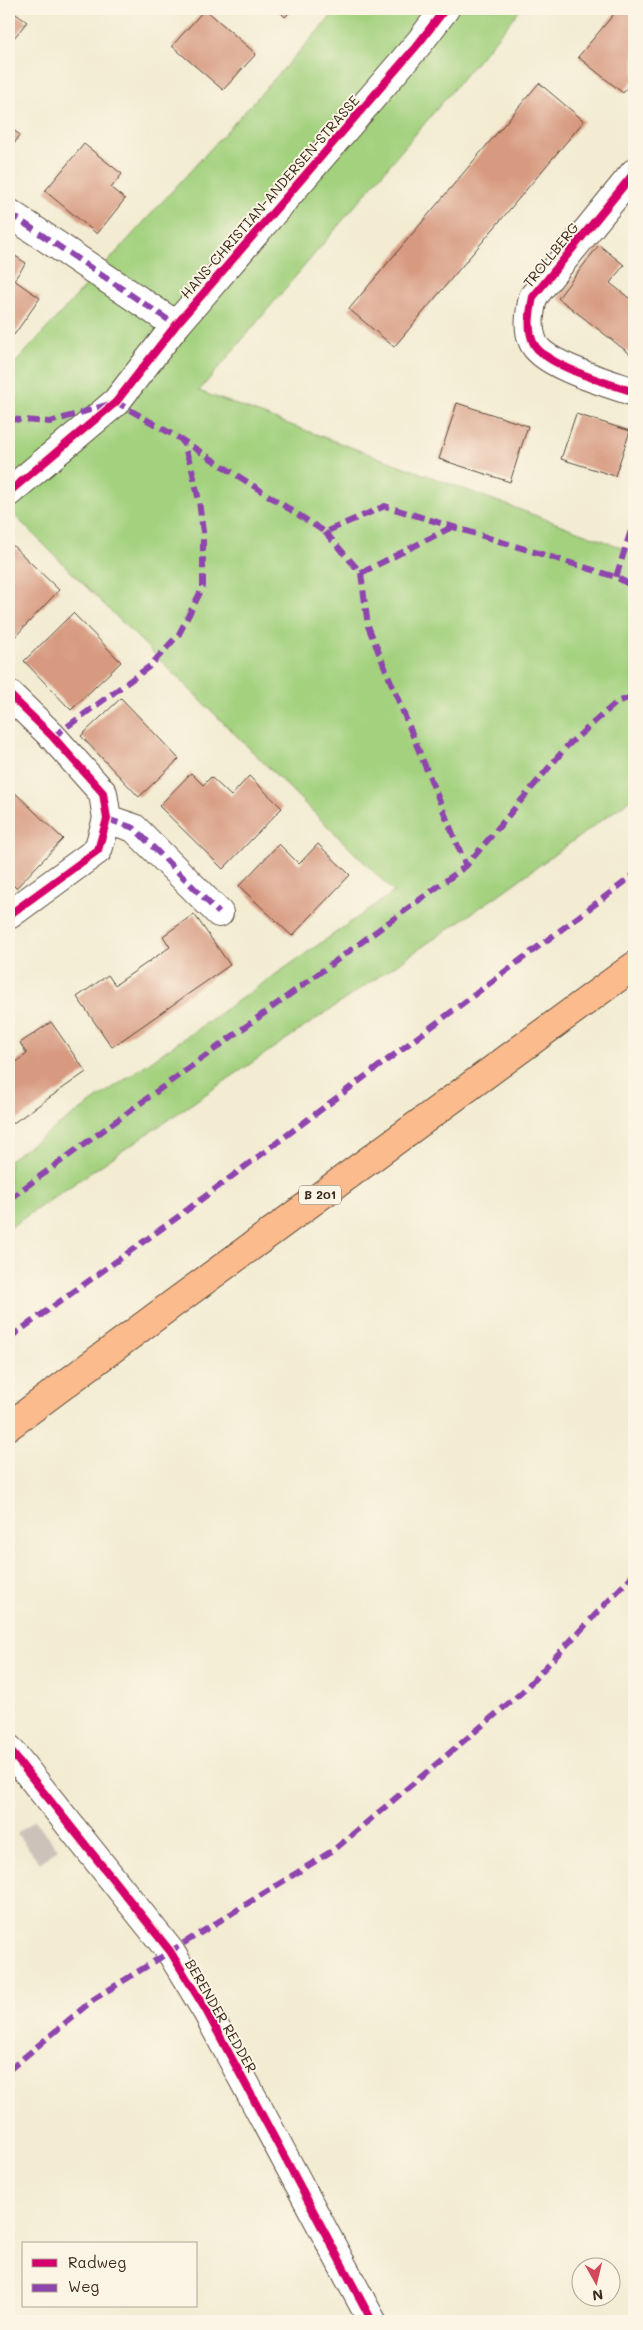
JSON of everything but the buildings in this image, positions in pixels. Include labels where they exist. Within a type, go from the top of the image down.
[{"type":"main road","name":"B 201","points":[[9,1426],[634,966]]},
{"type":"street","name":"HANS-CHRISTIAN-ANDERSEN-STRASSE","points":[[9,492],[116,402],[176,325],[419,43],[445,9]]},
{"type":"street","name":"TROLLBERG","points":[[634,173],[532,297],[528,318],[533,343],[552,362],[634,392]]},
{"type":"street","points":[[9,213],[176,325]]},
{"type":"street","points":[[9,694],[53,737],[104,793],[107,819],[98,850],[9,916]]},
{"type":"street","points":[[107,819],[134,828],[219,912]]},
{"type":"street","name":"BERENDER REDDER","points":[[9,1749],[170,1951],[208,2012],[372,2321]]},
{"type":"shaded area","points":[[34,1820],[58,1849],[40,1863],[17,1834]]},
{"type":"green space","points":[[338,9],[521,9],[199,391],[634,552],[634,797],[494,898],[9,1228],[9,1160],[394,892],[9,510],[9,370]]},
{"type":"marked path","points":[[9,213],[176,325]]},
{"type":"marked path","points":[[9,419],[50,422],[116,402],[182,440],[325,532],[385,506],[616,577],[634,587]]},
{"type":"marked path","points":[[53,737],[150,666],[179,634],[203,587],[203,532],[199,501],[192,469],[182,440]]},
{"type":"marked path","points":[[616,577],[634,521]]},
{"type":"marked path","points":[[361,573],[454,526]]},
{"type":"marked path","points":[[325,532],[361,573],[368,626],[466,866]]},
{"type":"marked path","points":[[9,1199],[466,866],[567,746],[617,702],[634,696]]},
{"type":"marked path","points":[[107,819],[134,828],[219,913]]},
{"type":"marked path","points":[[9,1338],[175,1219],[634,875]]},
{"type":"marked path","points":[[9,2070],[94,1999],[335,1849],[521,1693],[634,1574]]},
{"type":"cycle path","points":[[9,492],[116,402],[176,325],[419,43],[445,9]]},
{"type":"cycle path","points":[[634,173],[533,297],[530,314],[533,342],[549,358],[578,373],[634,392]]},
{"type":"cycle path","points":[[9,694],[53,737],[103,793],[107,819],[98,850],[9,915]]},
{"type":"cycle path","points":[[9,1749],[170,1951],[207,2012],[372,2321]]}]
